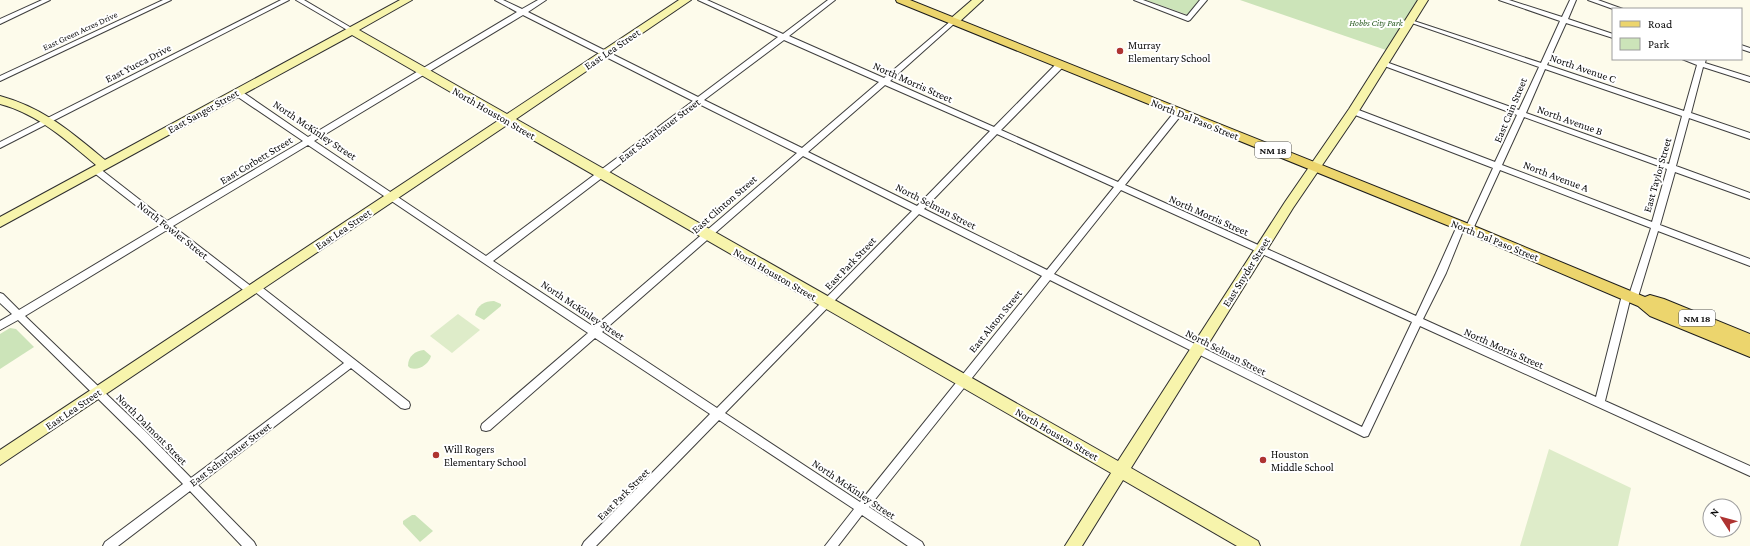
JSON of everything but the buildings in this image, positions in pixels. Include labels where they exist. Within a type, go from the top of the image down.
[{"type":"main road","name":"North Dal Paso Street","points":[[901,0],[1465,228],[1634,298],[1655,312],[1750,351]]},
{"type":"main road","name":"North Dal Paso Street","points":[[1634,298],[1659,303],[1750,340]]},
{"type":"street","points":[[0,22],[48,0]]},
{"type":"street","name":"East Green Acres Drive","points":[[0,79],[168,0]]},
{"type":"street","name":"East Yucca Drive","points":[[0,145],[286,0]]},
{"type":"street","name":"North Houston Street","points":[[299,0],[1252,546]]},
{"type":"street","name":"East Sanger Street","points":[[0,223],[406,0]]},
{"type":"street","name":"North Selman Street","points":[[498,0],[1364,433]]},
{"type":"street","name":"East Corbett Street","points":[[0,326],[543,0]]},
{"type":"street","name":"East Lea Street","points":[[0,458],[507,120],[604,53],[686,0]]},
{"type":"street","name":"North Morris Street","points":[[701,0],[1120,186],[1750,471]]},
{"type":"street","name":"East Scharbauer Street","points":[[487,260],[832,0]]},
{"type":"street","name":"East Clinton Street","points":[[486,427],[978,0]]},
{"type":"street","points":[[1136,0],[1188,19],[1204,0]]},
{"type":"street","name":"East Snyder Street","points":[[1073,546],[1260,250],[1353,111],[1423,0]]},
{"type":"street","points":[[1502,0],[1612,36]]},
{"type":"street","name":"East Cain Street","points":[[1364,433],[1418,321],[1498,166],[1573,0]]},
{"type":"street","points":[[1591,0],[1617,8]]},
{"type":"street","name":"North Avenue C","points":[[1410,21],[1750,136]]},
{"type":"street","points":[[1702,61],[1750,80]]},
{"type":"street","name":"East Taylor Street","points":[[1599,403],[1634,298],[1702,61]]},
{"type":"street","name":"North Avenue B","points":[[1382,64],[1750,196]]},
{"type":"street","name":"East Park Street","points":[[588,546],[1060,65]]},
{"type":"street","name":"North McKinley Street","points":[[238,93],[391,197],[918,546]]},
{"type":"street","name":"North Fowler Street","points":[[0,100],[16,103],[40,115],[48,121],[100,168],[168,225],[351,363],[405,406]]},
{"type":"street","name":"North Avenue A","points":[[1353,111],[1750,263]]},
{"type":"street","name":"East Alston Street","points":[[831,546],[1179,112]]},
{"type":"street","name":"North Dalmont Street","points":[[0,297],[98,392],[250,546]]},
{"type":"street","name":"East Scharbauer Street","points":[[109,546],[351,363]]},
{"type":"green space","points":[[1146,0],[1206,0],[1188,15]]},
{"type":"green space","name":"Hobbs City Park","points":[[1240,0],[1419,0],[1386,50]]},
{"type":"green space","points":[[494,301],[501,304],[501,306],[484,320],[475,315],[482,304]]},
{"type":"green space","points":[[458,314],[480,330],[452,353],[430,336]]},
{"type":"green space","points":[[10,328],[16,329],[34,347],[0,369],[0,334]]},
{"type":"green space","points":[[424,350],[431,356],[428,362],[417,369],[410,368],[408,366],[409,359],[415,353]]},
{"type":"green space","points":[[1549,449],[1631,488],[1618,546],[1520,546]]},
{"type":"green space","points":[[412,515],[415,515],[433,531],[420,542],[403,524],[403,521]]},
{"type":"place","name":"Murray Elementary School","points":[[1120,51]]},
{"type":"place","name":"Will Rogers Elementary School","points":[[436,455]]},
{"type":"place","name":"Houston Middle School","points":[[1263,460]]}]
